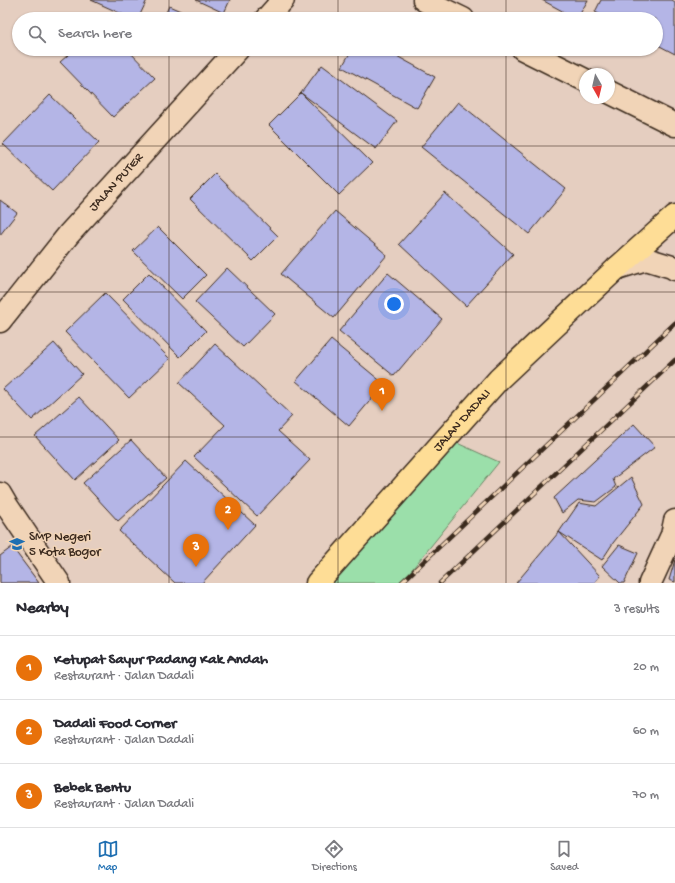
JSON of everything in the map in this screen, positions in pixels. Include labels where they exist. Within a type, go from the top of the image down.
[{"type":"main road","name":"JALAN DADALI","points":[[317,583],[500,379],[675,216]]},
{"type":"street","points":[[272,12],[283,0]]},
{"type":"street","points":[[424,0],[449,12]]},
{"type":"street","name":"JALAN PUTER","points":[[0,321],[68,234],[232,56]]},
{"type":"street","points":[[537,56],[579,77]]},
{"type":"street","points":[[615,95],[675,124]]},
{"type":"street","name":"JALAN DADALI","points":[[618,268],[646,259],[675,269]]},
{"type":"street","points":[[0,494],[60,583]]},
{"type":"street","points":[[650,583],[672,535],[675,521]]},
{"type":"green space","points":[[446,438],[499,462],[401,583],[318,583]]},
{"type":"building","points":[[91,0],[147,0],[141,12],[118,12]]},
{"type":"building","points":[[196,0],[230,0],[224,12]]},
{"type":"building","points":[[542,0],[588,0],[581,12],[564,12]]},
{"type":"building","points":[[601,0],[672,0],[675,2],[675,54],[663,48],[663,12],[595,12]]},
{"type":"building","points":[[169,6],[183,12],[166,12]]},
{"type":"building","points":[[67,56],[134,56],[155,78],[113,117],[60,62]]},
{"type":"building","points":[[348,56],[397,56],[435,77],[417,108],[342,67]]},
{"type":"building","points":[[322,65],[397,121],[376,149],[301,93]]},
{"type":"building","points":[[301,93],[372,163],[339,195],[269,125]]},
{"type":"building","points":[[50,95],[99,142],[52,191],[3,144]]},
{"type":"building","points":[[458,102],[566,189],[529,234],[421,147]]},
{"type":"building","points":[[215,174],[278,236],[253,261],[190,199]]},
{"type":"building","points":[[445,193],[513,254],[466,306],[399,244]]},
{"type":"building","points":[[0,200],[17,213],[0,235]]},
{"type":"building","points":[[335,211],[387,255],[334,318],[281,274]]},
{"type":"building","points":[[158,227],[206,275],[182,299],[133,251]]},
{"type":"building","points":[[227,268],[275,314],[243,347],[195,302]]},
{"type":"building","points":[[149,273],[206,331],[180,357],[123,299]]},
{"type":"building","points":[[388,273],[442,319],[394,376],[339,331]]},
{"type":"building","points":[[105,293],[170,359],[129,398],[65,332]]},
{"type":"building","points":[[331,340],[384,384],[349,426],[296,381]]},
{"type":"building","points":[[54,343],[82,374],[32,420],[3,389]]},
{"type":"building","points":[[215,344],[292,416],[278,431],[310,460],[257,516],[194,457],[225,425],[179,383]]},
{"type":"building","points":[[79,397],[119,440],[75,480],[35,436]]},
{"type":"building","points":[[634,424],[655,447],[613,479],[616,487],[596,502],[578,500],[562,513],[554,498]]},
{"type":"building","points":[[131,440],[166,478],[118,521],[83,483]]},
{"type":"building","points":[[186,461],[255,525],[202,583],[175,583],[119,531]]},
{"type":"building","points":[[631,477],[644,504],[613,543],[602,560],[559,532],[579,503],[596,506]]},
{"type":"building","points":[[559,532],[600,576],[594,583],[516,583]]},
{"type":"building","points":[[619,545],[638,553],[624,583],[620,583],[602,566]]},
{"type":"building","name":"SMP Negeri 5 Kota Bogor","points":[[12,547],[39,583],[0,583],[0,556]]},
{"type":"building","points":[[675,560],[675,582],[669,580]]},
{"type":"railway","points":[[401,583],[675,323]]},
{"type":"railway","points":[[440,583],[675,360]]},
{"type":"place","name":"Ketupat Sayur Padang Kak Andah","points":[[382,411]]},
{"type":"place","name":"Dadali Food Corner","points":[[228,530]]},
{"type":"place","name":"SMP Negeri 5 Kota Bogor","points":[[17,544]]},
{"type":"place","name":"Bebek Bentu","points":[[196,567]]}]
